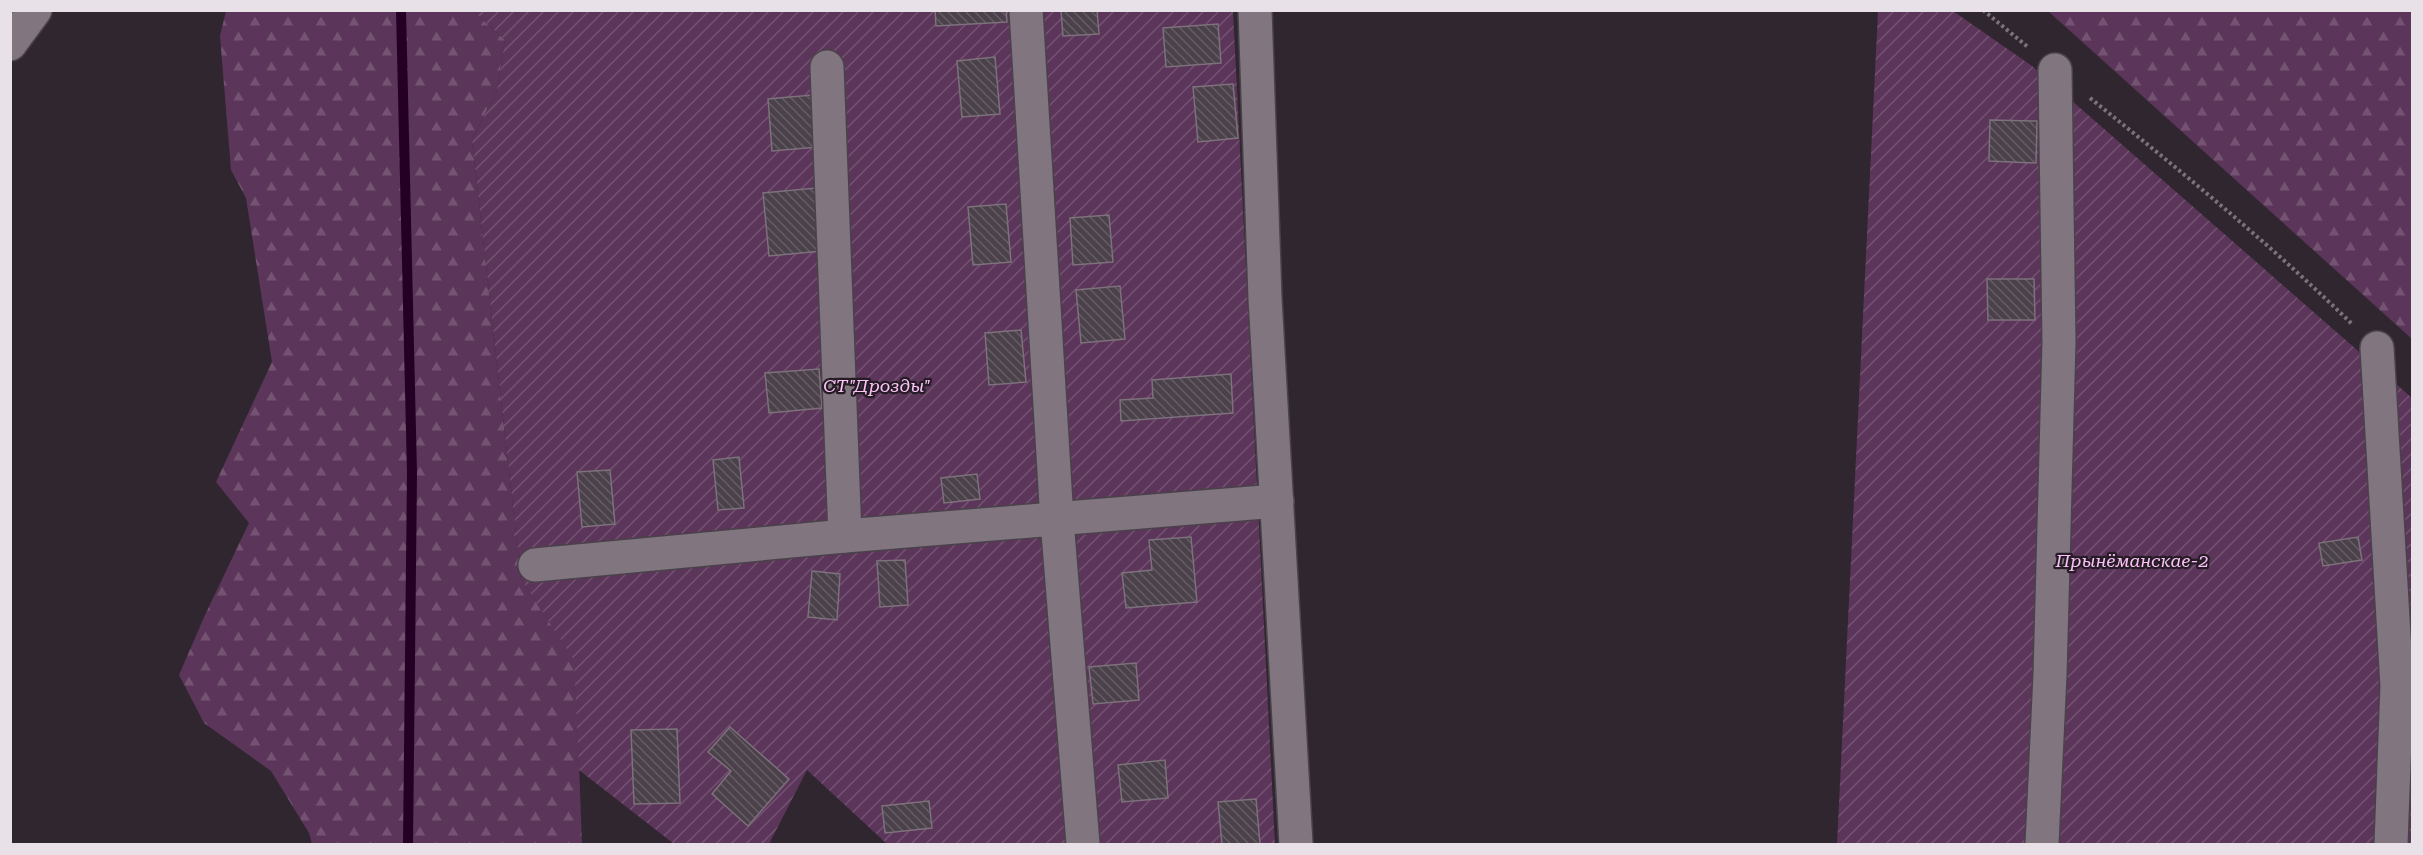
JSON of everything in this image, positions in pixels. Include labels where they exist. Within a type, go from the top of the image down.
[{"type":"street","points":[[10,44],[35,10]]},
{"type":"street","points":[[1026,10],[1057,520],[1083,844]]},
{"type":"street","points":[[1255,10],[1265,298],[1296,844]]},
{"type":"street","points":[[827,67],[845,536]]},
{"type":"street","points":[[2042,844],[2050,663],[2059,342],[2055,70]]},
{"type":"street","points":[[2377,348],[2397,686],[2391,844]]},
{"type":"street","points":[[536,565],[845,536],[1277,501]]},
{"type":"path","points":[[1983,10],[2292,265],[2377,348]]},
{"type":"green space","points":[[226,11],[473,11],[505,40],[497,90],[472,140],[521,579],[575,660],[582,844],[312,844],[309,833],[271,771],[204,723],[179,675],[249,523],[216,482],[272,362],[246,198],[231,170],[220,36]]},
{"type":"green space","name":"СТ\"Дрозды\"","points":[[473,11],[1233,11],[1275,844],[887,844],[807,770],[769,844],[674,844],[579,770],[574,660],[521,579],[472,140],[497,90],[505,40]]},
{"type":"green space","name":"Прынёманскае-2","points":[[1878,11],[1953,11],[2032,66],[2412,398],[2412,844],[1837,844]]},
{"type":"green space","points":[[2048,11],[2412,11],[2412,339]]},
{"type":"building","points":[[935,10],[1006,10],[1007,22],[936,26]]},
{"type":"building","points":[[1061,10],[1097,10],[1099,34],[1063,36]]},
{"type":"building","points":[[1218,24],[1221,63],[1166,67],[1163,28]]},
{"type":"building","points":[[995,57],[1000,114],[962,117],[957,61]]},
{"type":"building","points":[[1233,84],[1238,138],[1198,142],[1193,87]]},
{"type":"building","points":[[812,95],[817,147],[772,151],[768,99]]},
{"type":"building","points":[[1990,120],[2037,121],[2036,163],[1989,161]]},
{"type":"building","points":[[816,188],[822,251],[769,256],[763,193]]},
{"type":"building","points":[[1006,204],[1011,262],[973,265],[968,207]]},
{"type":"building","points":[[1109,215],[1113,262],[1073,265],[1070,218]]},
{"type":"building","points":[[1987,279],[2034,279],[2035,320],[1988,320]]},
{"type":"building","points":[[1120,286],[1125,339],[1081,343],[1076,290]]},
{"type":"building","points":[[1021,330],[1026,382],[989,385],[985,333]]},
{"type":"building","points":[[819,369],[822,408],[769,413],[765,373]]},
{"type":"building","points":[[1231,374],[1233,413],[1121,421],[1120,400],[1153,398],[1152,380]]},
{"type":"building","points":[[739,457],[744,508],[718,510],[713,460]]},
{"type":"building","points":[[610,470],[615,524],[582,527],[577,472]]},
{"type":"building","points":[[977,474],[980,499],[944,503],[941,478]]},
{"type":"building","points":[[1191,537],[1197,602],[1126,608],[1122,573],[1152,570],[1149,540]]},
{"type":"building","points":[[2358,537],[2362,560],[2323,566],[2319,543]]},
{"type":"building","points":[[905,560],[908,605],[880,607],[877,561]]},
{"type":"building","points":[[812,571],[840,574],[837,620],[808,617]]},
{"type":"building","points":[[1136,663],[1139,700],[1093,704],[1089,667]]},
{"type":"building","points":[[730,727],[789,779],[748,826],[712,794],[731,771],[708,752]]},
{"type":"building","points":[[677,729],[680,803],[634,804],[631,730]]},
{"type":"building","points":[[1165,760],[1168,798],[1122,802],[1118,765]]},
{"type":"building","points":[[1256,799],[1260,844],[1222,844],[1218,802]]},
{"type":"building","points":[[929,801],[932,828],[885,833],[882,806]]},
{"type":"waterway","points":[[401,10],[412,473],[408,844]]}]
